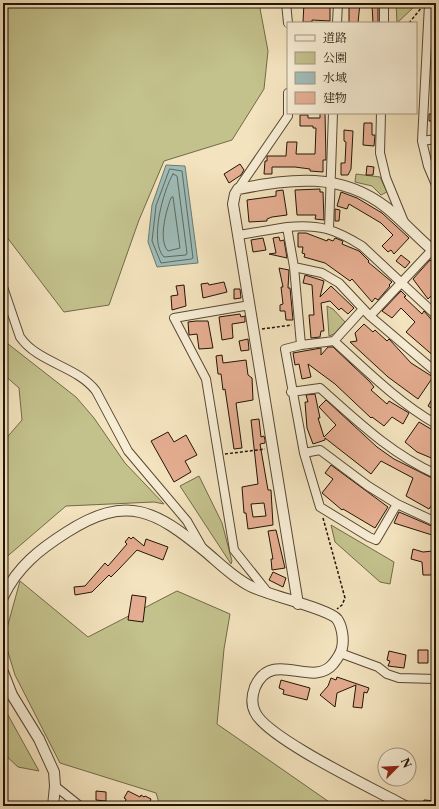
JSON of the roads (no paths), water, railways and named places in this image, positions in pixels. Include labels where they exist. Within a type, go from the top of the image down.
[{"type":"street","points":[[286,3],[288,22]]},
{"type":"street","points":[[337,22],[338,3]]},
{"type":"street","points":[[384,3],[384,22]]},
{"type":"street","points":[[430,3],[422,141],[428,166],[436,185]]},
{"type":"street","points":[[288,114],[235,194],[233,204],[298,604]]},
{"type":"street","points":[[329,229],[333,114]]},
{"type":"street","points":[[381,114],[380,153],[386,178],[404,224]]},
{"type":"street","points":[[422,141],[436,140]]},
{"type":"street","points":[[238,190],[276,182],[316,180],[331,181],[356,190],[372,198],[404,224],[434,252],[401,282],[370,316]]},
{"type":"street","points":[[238,235],[287,227],[313,226],[340,233],[362,246],[436,315]]},
{"type":"street","points":[[287,227],[294,267],[302,345]]},
{"type":"street","points":[[294,267],[329,277],[339,283],[370,316],[436,372]]},
{"type":"street","points":[[3,287],[20,338],[24,344],[42,356],[90,382],[96,390],[128,451],[187,521],[205,552]]},
{"type":"street","points":[[250,305],[174,318],[206,379],[234,550],[269,594]]},
{"type":"street","points":[[363,309],[334,342],[302,345],[284,349],[291,392],[304,453],[320,507],[376,540],[397,504]]},
{"type":"street","points":[[334,342],[394,396],[436,424]]},
{"type":"street","points":[[291,392],[320,388],[368,431],[393,450],[436,474]]},
{"type":"street","points":[[304,453],[320,450],[368,486],[397,504],[436,522]]},
{"type":"street","points":[[3,597],[18,570],[40,550],[88,519],[107,512],[121,510],[135,510],[153,515],[164,521],[205,552],[240,581],[269,594],[331,614],[337,619],[342,634],[340,653],[331,666],[318,673],[284,668],[272,670],[263,675],[257,682],[253,691],[252,700],[255,713],[264,725],[289,743],[405,806]]},
{"type":"street","points":[[340,653],[378,667],[387,674],[399,678],[436,679]]},
{"type":"street","points":[[3,672],[12,695],[39,739],[54,772],[55,786],[53,806]]},
{"type":"street","points":[[55,786],[80,806]]},
{"type":"water","points":[[166,165],[185,166],[198,263],[157,267],[148,242],[152,205]]}]
